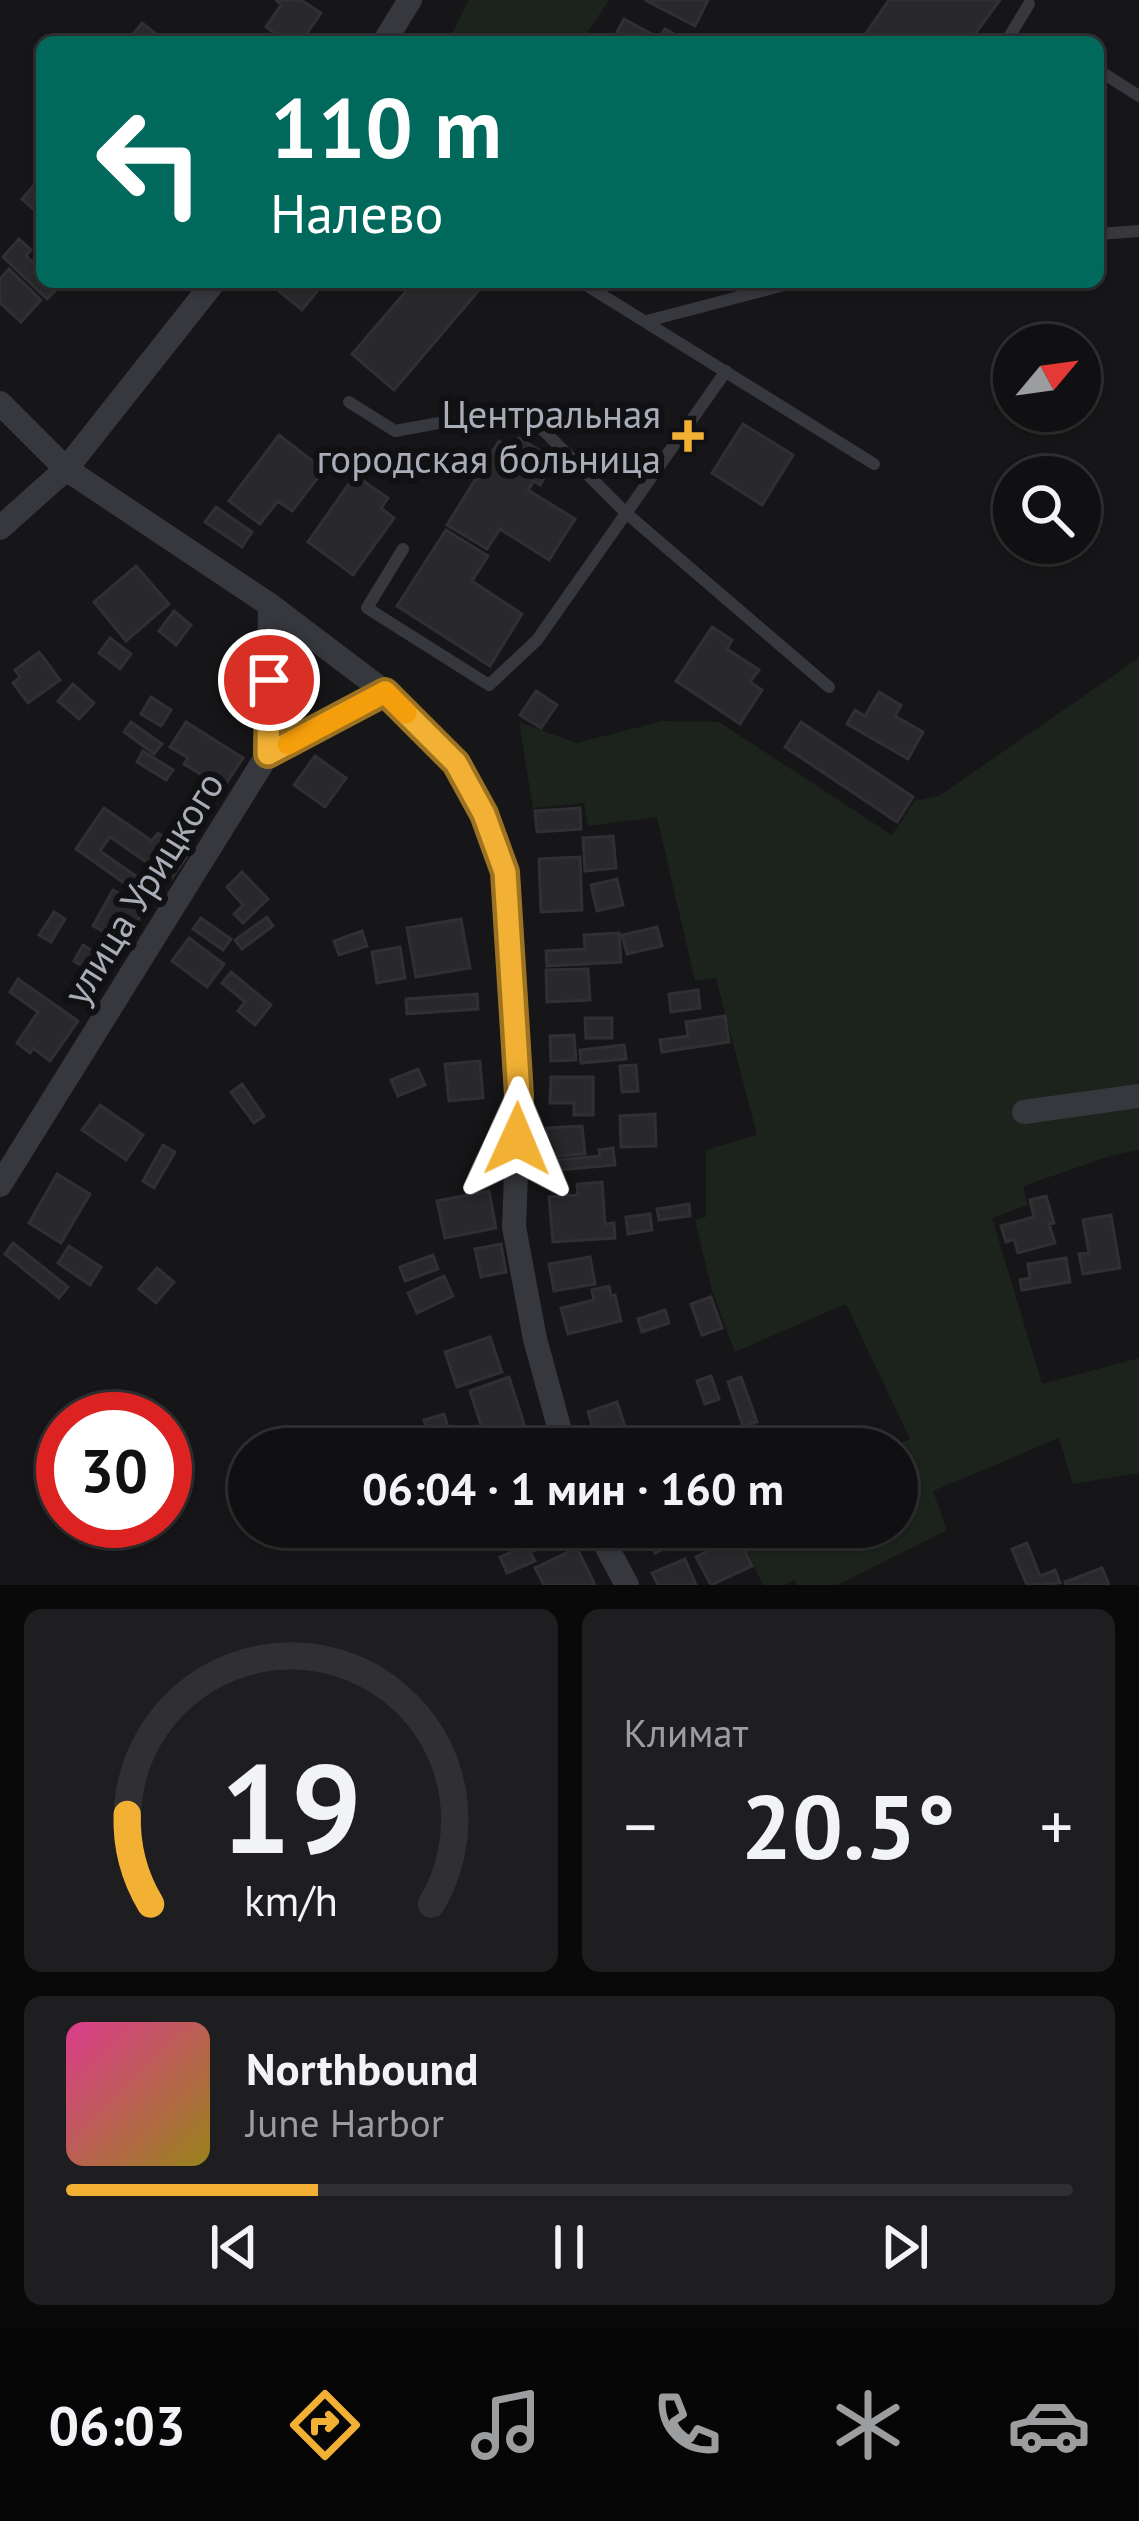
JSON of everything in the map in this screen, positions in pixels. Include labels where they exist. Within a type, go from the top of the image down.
[{"type":"street","points":[[388,36],[410,0]]},
{"type":"street","points":[[0,528],[66,469],[209,288]]},
{"type":"street","points":[[0,403],[66,469],[270,605],[385,692],[456,763],[484,814],[505,872],[519,1095],[514,1227],[535,1339],[559,1428]]},
{"type":"street","name":"улица Урицкого","points":[[0,1185],[268,754],[270,605]]},
{"type":"street","points":[[268,754],[385,692]]},
{"type":"street","points":[[1024,1112],[1139,1096]]},
{"type":"street","points":[[607,1548],[627,1585]]},
{"type":"lane","points":[[1010,36],[1029,4]]},
{"type":"lane","points":[[1104,77],[1139,96]]},
{"type":"lane","points":[[1104,234],[1139,231]]},
{"type":"lane","points":[[591,288],[874,464]]},
{"type":"lane","points":[[647,321],[773,288]]},
{"type":"lane","points":[[404,549],[367,608],[489,685],[537,640],[726,371]]},
{"type":"lane","points":[[349,402],[395,431],[521,408],[626,513],[829,687]]},
{"type":"shaded area","points":[[469,0],[609,0],[585,36],[451,36]]},
{"type":"shaded area","points":[[1139,658],[1139,1150],[1023,1186],[1028,1205],[992,1218],[1042,1384],[1139,1358],[1139,1473],[1073,1484],[1059,1438],[933,1491],[947,1530],[918,1544],[918,1428],[905,1428],[846,1304],[735,1352],[712,1290],[695,1220],[706,1217],[706,1150],[757,1135],[716,978],[695,981],[657,817],[588,826],[584,803],[533,808],[519,722],[576,743],[663,721],[719,722],[892,835],[915,801],[939,796]]},
{"type":"shaded area","points":[[744,1548],[911,1548],[837,1585],[797,1585],[794,1580],[763,1585]]},
{"type":"building","points":[[276,0],[301,0],[321,13],[305,36],[279,36],[266,27],[281,5]]},
{"type":"building","points":[[645,0],[708,0],[695,26]]},
{"type":"building","points":[[889,0],[1000,0],[973,36],[864,36]]},
{"type":"building","points":[[624,19],[655,36],[624,36],[617,32]]},
{"type":"building","points":[[142,23],[158,36],[132,36]]},
{"type":"building","points":[[36,183],[36,211],[22,199]]},
{"type":"building","points":[[19,239],[31,250],[26,256],[36,265],[36,288],[58,288],[47,299],[3,257]]},
{"type":"building","points":[[9,269],[41,300],[21,322],[0,303],[0,279]]},
{"type":"building","points":[[283,288],[318,290],[302,310],[280,292]]},
{"type":"building","points":[[409,288],[481,288],[394,390],[352,354]]},
{"type":"building","points":[[743,424],[793,455],[762,505],[712,473]]},
{"type":"building","points":[[279,435],[324,470],[292,511],[278,501],[260,524],[229,501]]},
{"type":"building","points":[[519,438],[542,452],[535,463],[548,472],[540,485],[534,481],[528,490],[575,519],[549,560],[500,529],[487,549],[447,525],[499,441],[512,449]]},
{"type":"building","points":[[355,475],[388,498],[381,508],[394,518],[353,575],[308,542]]},
{"type":"building","points":[[216,507],[252,532],[242,547],[205,522]]},
{"type":"building","points":[[446,530],[488,556],[472,581],[522,614],[490,666],[397,606]]},
{"type":"building","points":[[136,566],[169,604],[126,641],[94,602]]},
{"type":"building","points":[[174,611],[191,625],[176,645],[159,631]]},
{"type":"building","points":[[712,627],[732,640],[727,649],[759,670],[750,682],[762,690],[740,724],[676,681]]},
{"type":"building","points":[[110,638],[131,654],[120,669],[99,653]]},
{"type":"building","points":[[39,652],[60,680],[28,703],[13,683],[20,677],[15,670]]},
{"type":"building","points":[[73,684],[94,703],[79,719],[58,701]]},
{"type":"building","points":[[536,691],[557,705],[541,728],[520,715]]},
{"type":"building","points":[[879,692],[901,705],[895,716],[923,732],[908,759],[847,724],[855,710],[865,716]]},
{"type":"building","points":[[151,697],[171,710],[161,726],[141,714]]},
{"type":"building","points":[[131,722],[162,744],[154,754],[124,732]]},
{"type":"building","points":[[186,722],[243,758],[223,788],[184,764],[188,758],[170,747]]},
{"type":"building","points":[[801,722],[913,797],[897,822],[785,747]]},
{"type":"building","points":[[143,751],[173,770],[166,780],[137,762]]},
{"type":"building","points":[[315,756],[346,778],[325,807],[294,785]]},
{"type":"building","points":[[104,808],[152,841],[158,833],[189,854],[171,879],[110,837],[100,851],[153,888],[145,898],[76,849]]},
{"type":"building","points":[[580,808],[581,829],[537,832],[535,811]]},
{"type":"building","points":[[613,836],[616,868],[585,871],[583,838]]},
{"type":"building","points":[[580,857],[582,910],[541,912],[539,859]]},
{"type":"building","points":[[242,872],[268,899],[243,923],[234,914],[243,905],[227,887]]},
{"type":"building","points":[[617,879],[623,905],[597,911],[591,885]]},
{"type":"building","points":[[113,890],[145,907],[126,943],[93,926]]},
{"type":"building","points":[[54,912],[65,919],[51,942],[39,935]]},
{"type":"building","points":[[267,917],[273,926],[242,949],[235,940]]},
{"type":"building","points":[[201,918],[231,939],[223,950],[193,929]]},
{"type":"building","points":[[461,919],[470,968],[416,977],[407,928]]},
{"type":"building","points":[[657,927],[662,946],[627,954],[622,935]]},
{"type":"building","points":[[362,931],[367,946],[339,955],[334,941]]},
{"type":"building","points":[[619,933],[621,962],[547,966],[546,951],[585,949],[584,935]]},
{"type":"building","points":[[189,938],[224,964],[207,987],[172,961]]},
{"type":"building","points":[[83,945],[109,961],[100,977],[74,961]]},
{"type":"building","points":[[400,947],[405,978],[377,983],[372,952]]},
{"type":"building","points":[[588,969],[590,1000],[547,1002],[546,970]]},
{"type":"building","points":[[231,972],[271,1005],[255,1025],[238,1011],[245,1002],[222,983]]},
{"type":"building","points":[[18,979],[78,1021],[50,1061],[17,1043],[38,1012],[10,992]]},
{"type":"building","points":[[698,990],[700,1008],[671,1012],[669,994]]},
{"type":"building","points":[[477,994],[478,1009],[407,1014],[406,999]]},
{"type":"building","points":[[725,1016],[729,1042],[662,1052],[660,1040],[688,1036],[686,1022]]},
{"type":"building","points":[[585,1018],[612,1018],[612,1038],[586,1038]]},
{"type":"building","points":[[574,1035],[576,1060],[551,1061],[550,1036]]},
{"type":"building","points":[[624,1045],[626,1059],[581,1063],[580,1050]]},
{"type":"building","points":[[480,1061],[483,1098],[449,1101],[445,1064]]},
{"type":"building","points":[[636,1065],[638,1091],[622,1092],[620,1066]]},
{"type":"building","points":[[418,1069],[425,1085],[398,1096],[391,1080]]},
{"type":"building","points":[[551,1077],[593,1077],[593,1115],[574,1115],[574,1103],[550,1103]]},
{"type":"building","points":[[242,1084],[264,1116],[254,1123],[231,1092]]},
{"type":"building","points":[[100,1105],[143,1135],[126,1160],[82,1130]]},
{"type":"building","points":[[655,1114],[656,1146],[621,1147],[620,1116]]},
{"type":"building","points":[[582,1126],[585,1154],[550,1157],[547,1128]]},
{"type":"building","points":[[163,1145],[175,1152],[154,1188],[143,1181]]},
{"type":"building","points":[[613,1148],[615,1165],[547,1171],[547,1161],[600,1156],[599,1150]]},
{"type":"building","points":[[57,1174],[90,1194],[61,1243],[29,1223]]},
{"type":"building","points":[[602,1182],[605,1224],[614,1223],[615,1238],[553,1242],[549,1197],[578,1195],[577,1184]]},
{"type":"building","points":[[489,1191],[496,1228],[445,1238],[437,1201]]},
{"type":"building","points":[[1046,1196],[1055,1243],[1018,1253],[1014,1239],[1006,1242],[1001,1226],[1034,1217],[1030,1200]]},
{"type":"building","points":[[689,1204],[690,1216],[659,1220],[657,1209]]},
{"type":"building","points":[[650,1214],[652,1230],[628,1234],[626,1217]]},
{"type":"building","points":[[1111,1215],[1120,1268],[1083,1274],[1079,1254],[1089,1253],[1083,1220]]},
{"type":"building","points":[[13,1243],[68,1287],[59,1298],[5,1254]]},
{"type":"building","points":[[501,1244],[506,1272],[481,1277],[475,1249]]},
{"type":"building","points":[[69,1246],[101,1267],[90,1285],[58,1263]]},
{"type":"building","points":[[433,1255],[438,1269],[405,1281],[400,1267]]},
{"type":"building","points":[[590,1257],[595,1284],[554,1291],[549,1264]]},
{"type":"building","points":[[1066,1258],[1070,1282],[1022,1290],[1020,1280],[1030,1278],[1028,1264]]},
{"type":"building","points":[[157,1268],[174,1282],[156,1303],[139,1289]]},
{"type":"building","points":[[444,1276],[453,1296],[417,1313],[408,1293]]},
{"type":"building","points":[[609,1286],[621,1321],[568,1334],[561,1308],[594,1300],[592,1290]]},
{"type":"building","points":[[711,1297],[722,1328],[702,1335],[691,1304]]},
{"type":"building","points":[[665,1310],[669,1323],[642,1332],[638,1319]]},
{"type":"building","points":[[490,1337],[502,1372],[457,1387],[445,1352]]},
{"type":"building","points":[[711,1376],[719,1399],[705,1404],[697,1381]]},
{"type":"building","points":[[509,1377],[525,1427],[482,1428],[470,1391]]},
{"type":"building","points":[[741,1377],[757,1422],[743,1426],[728,1382]]},
{"type":"building","points":[[617,1402],[625,1428],[593,1428],[588,1412]]},
{"type":"building","points":[[444,1414],[448,1428],[427,1428],[424,1420]]},
{"type":"building","points":[[1027,1543],[1040,1576],[1055,1570],[1060,1583],[1027,1585],[1012,1549]]},
{"type":"building","points":[[528,1548],[535,1561],[507,1573],[500,1557]]},
{"type":"building","points":[[577,1548],[595,1585],[544,1585],[535,1568]]},
{"type":"building","points":[[714,1548],[743,1548],[752,1566],[711,1585],[696,1557]]},
{"type":"building","points":[[685,1559],[696,1585],[658,1585],[652,1573]]},
{"type":"building","points":[[1102,1568],[1109,1585],[1066,1585],[1065,1582]]},
{"type":"slow traffic","points":[[288,744],[385,692],[406,713]]},
{"type":"place","name":"Центральная городская больница","points":[[688,436]]},
{"type":"route","points":[[269,680],[268,754],[385,692],[456,763],[484,814],[505,872],[519,1095],[517,1139]]}]
